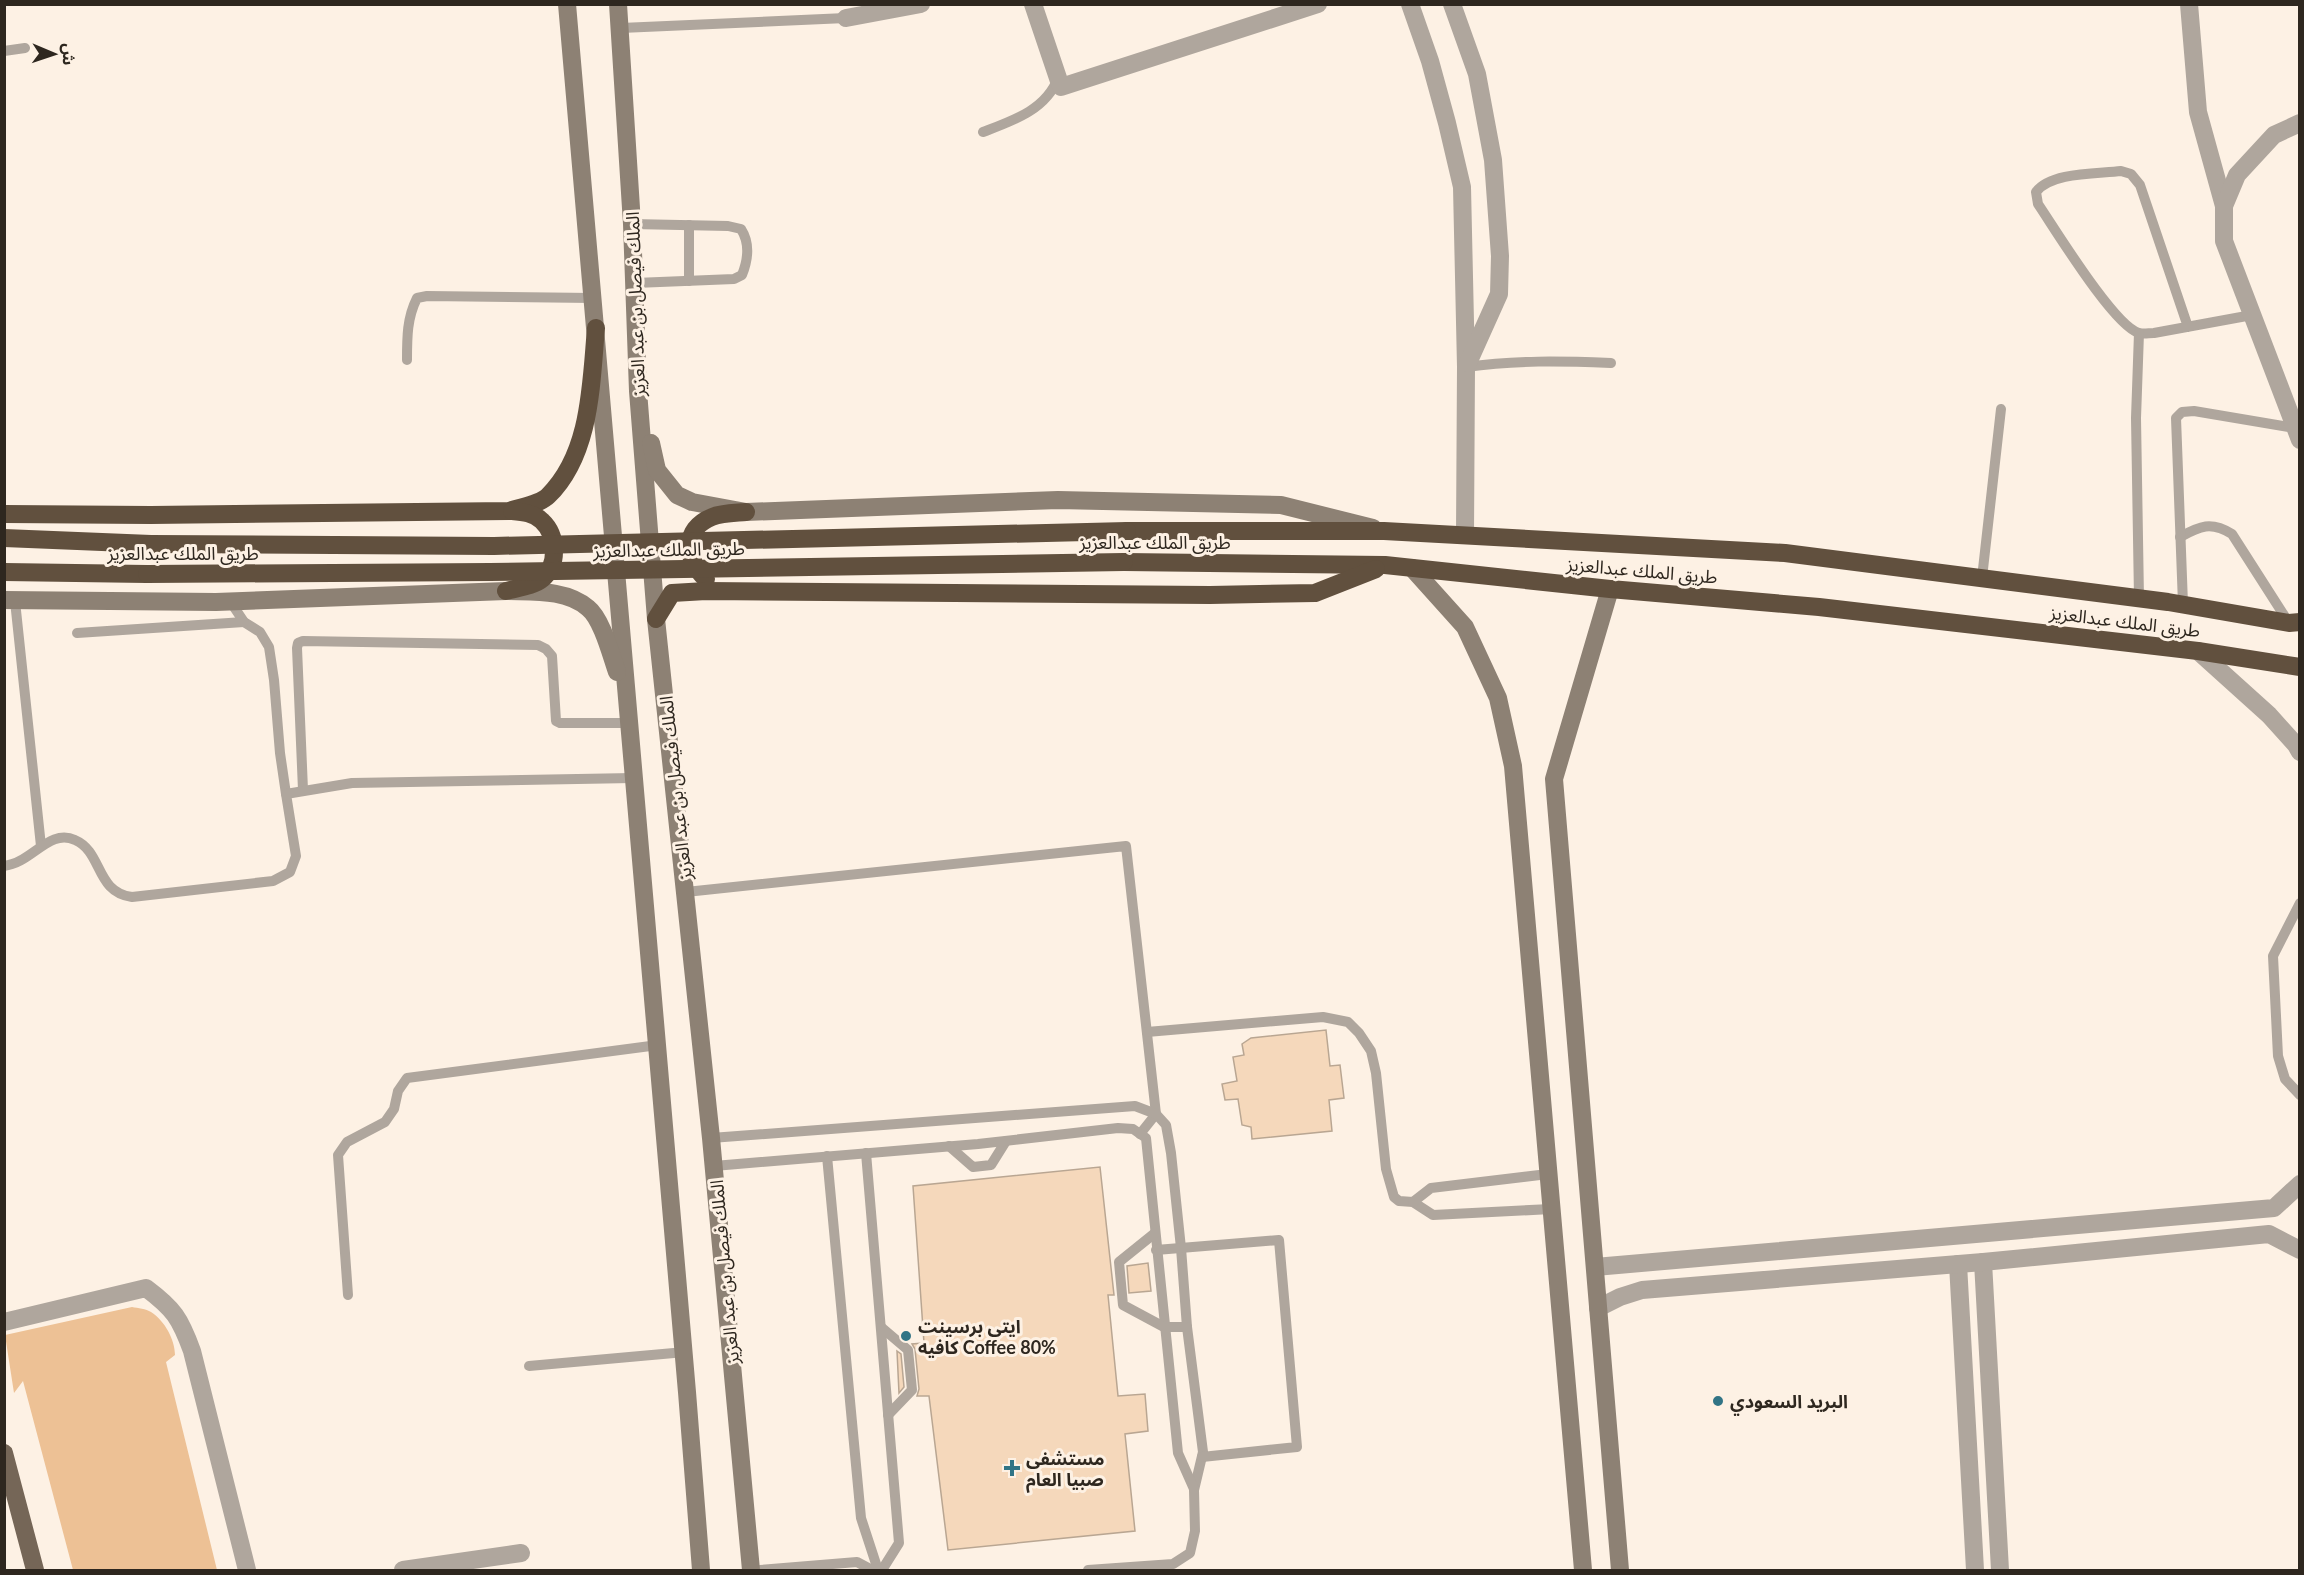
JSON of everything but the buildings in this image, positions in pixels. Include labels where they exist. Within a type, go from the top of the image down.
[{"type":"highway","points":[[509,511],[547,498],[566,472],[582,435],[590,392],[596,328]]},
{"type":"highway","points":[[4,514],[151,515],[509,511],[529,513],[542,520],[552,534],[554,561],[541,580],[506,591]]},
{"type":"highway","points":[[742,591],[704,578],[690,555],[691,539],[695,527],[714,516],[746,512]]},
{"type":"highway","name":"طريق الملك عبدالعزيز","points":[[4,538],[151,544],[494,546],[1127,531],[1383,531],[1465,534],[1785,553],[2139,598],[2294,622]]},
{"type":"highway","name":"طريق الملك عبدالعزيز","points":[[4,572],[147,574],[478,572],[1124,562],[1385,565],[1610,589],[1819,607],[2198,651],[2300,667]]},
{"type":"highway","points":[[656,619],[672,593],[742,591],[1198,595],[1315,593],[1385,565]]},
{"type":"main road","points":[[4,1453],[35,1570]]},
{"type":"street","name":"الملك فيصل بن عبد العزيز","points":[[567,4],[702,1570]]},
{"type":"street","name":"الملك فيصل بن عبد العزيز","points":[[618,4],[633,224],[638,391],[656,619],[714,1166],[751,1570]]},
{"type":"street","points":[[852,13],[921,4]]},
{"type":"street","points":[[1033,4],[1061,87],[1318,4]]},
{"type":"street","points":[[1410,4],[1430,61],[1462,187],[1466,367],[1465,534]]},
{"type":"street","points":[[1452,4],[1477,74],[1493,160],[1500,256],[1499,294],[1466,367]]},
{"type":"street","points":[[2189,4],[2198,112],[2224,206],[2224,241],[2297,434]]},
{"type":"street","points":[[2224,206],[2237,175],[2274,135],[2300,123]]},
{"type":"street","points":[[638,391],[657,470],[677,495],[692,502],[746,512],[1058,501],[1281,505],[1383,531]]},
{"type":"street","points":[[1412,568],[1465,627],[1498,698],[1513,766],[1583,1570]]},
{"type":"street","points":[[1610,589],[1554,778],[1620,1570]]},
{"type":"street","points":[[10,600],[230,601],[506,591],[562,595],[589,608],[605,634],[626,700]]},
{"type":"street","points":[[2198,651],[2269,715],[2300,752]]},
{"type":"street","points":[[1595,1267],[2274,1208],[2300,1184]]},
{"type":"street","points":[[1598,1308],[1620,1297],[1642,1290],[1983,1262],[2269,1234],[2300,1250]]},
{"type":"street","points":[[1983,1262],[2000,1570]]},
{"type":"street","points":[[1958,1264],[1975,1570]]},
{"type":"street","points":[[4,1322],[147,1288],[168,1304],[181,1321],[192,1351],[247,1570]]},
{"type":"street","points":[[403,1570],[521,1553]]},
{"type":"lane","points":[[621,28],[852,13]]},
{"type":"lane","points":[[4,51],[25,48]]},
{"type":"lane","points":[[983,132],[1014,120],[1038,106],[1053,91],[1058,78]]},
{"type":"lane","points":[[2188,327],[2140,185],[2131,174],[2121,171],[2052,179],[2041,184],[2036,192],[2038,204],[2099,296],[2126,324],[2139,333],[2154,333],[2188,327],[2252,315]]},
{"type":"lane","points":[[633,224],[728,226],[741,229],[746,237],[747,262],[742,274],[734,279],[634,283]]},
{"type":"lane","points":[[689,225],[689,281]]},
{"type":"lane","points":[[407,360],[407,330],[411,310],[417,298],[427,296],[593,298]]},
{"type":"lane","points":[[2139,333],[2136,418],[2139,598]]},
{"type":"lane","points":[[1466,367],[1544,360],[1611,363]]},
{"type":"lane","points":[[1982,578],[2001,409]]},
{"type":"lane","points":[[2183,604],[2176,418],[2182,412],[2194,411],[2297,434]]},
{"type":"lane","points":[[2180,537],[2194,529],[2208,526],[2220,527],[2232,534],[2294,622]]},
{"type":"lane","points":[[10,600],[41,846]]},
{"type":"lane","points":[[4,866],[20,863],[47,842],[58,838],[70,838],[80,842],[94,860],[103,879],[113,891],[122,896],[132,897],[273,880],[290,872],[296,856],[281,769],[269,647],[260,632],[244,622],[230,601]]},
{"type":"lane","points":[[77,633],[244,622]]},
{"type":"lane","points":[[303,790],[297,648],[298,644],[303,641],[538,645],[552,656],[556,721],[560,723],[628,723]]},
{"type":"lane","points":[[286,794],[352,783],[633,778]]},
{"type":"lane","points":[[686,892],[1126,846],[1156,1114],[1140,1134]]},
{"type":"lane","points":[[2300,903],[2273,956],[2278,1056],[2285,1078],[2300,1095]]},
{"type":"lane","points":[[1147,1032],[1323,1017],[1348,1022],[1371,1051],[1376,1073],[1386,1169],[1391,1191],[1399,1201],[1413,1202],[1433,1215],[1551,1209]]},
{"type":"lane","points":[[348,1295],[338,1155],[347,1142],[385,1122],[394,1109],[398,1091],[407,1078],[658,1045]]},
{"type":"lane","points":[[711,1138],[1135,1106],[1156,1114],[1166,1125],[1172,1153],[1182,1248],[1187,1327],[1203,1452],[1194,1490],[1195,1531],[1190,1553],[1173,1564],[1088,1570]]},
{"type":"lane","points":[[714,1166],[1006,1141],[1118,1128],[1133,1129],[1146,1138],[1178,1453],[1194,1490]]},
{"type":"lane","points":[[949,1146],[973,1167],[991,1165],[1006,1141]]},
{"type":"lane","points":[[866,1153],[899,1543],[880,1570]]},
{"type":"lane","points":[[827,1156],[861,1518],[880,1570]]},
{"type":"lane","points":[[1413,1202],[1431,1188],[1548,1174]]},
{"type":"lane","points":[[1155,1233],[1119,1262],[1123,1305],[1164,1327],[1187,1327]]},
{"type":"lane","points":[[1156,1250],[1279,1240],[1297,1447],[1202,1457]]},
{"type":"lane","points":[[881,1327],[908,1350],[912,1390],[888,1414]]},
{"type":"lane","points":[[529,1366],[684,1352]]},
{"type":"lane","points":[[760,1570],[857,1562],[872,1570]]},
{"type":"shaded area","points":[[132,1307],[147,1310],[156,1316],[165,1326],[173,1343],[175,1355],[166,1362],[217,1570],[73,1570],[23,1381],[14,1393],[5,1335]]},
{"type":"place","name":"ايتي برسينت كافيه Coffee 80%","points":[[906,1336]]},
{"type":"place","name":"البريد السعودي","points":[[1718,1401]]},
{"type":"place","name":"مستشفى صبيا العام","points":[[1012,1468]]}]
